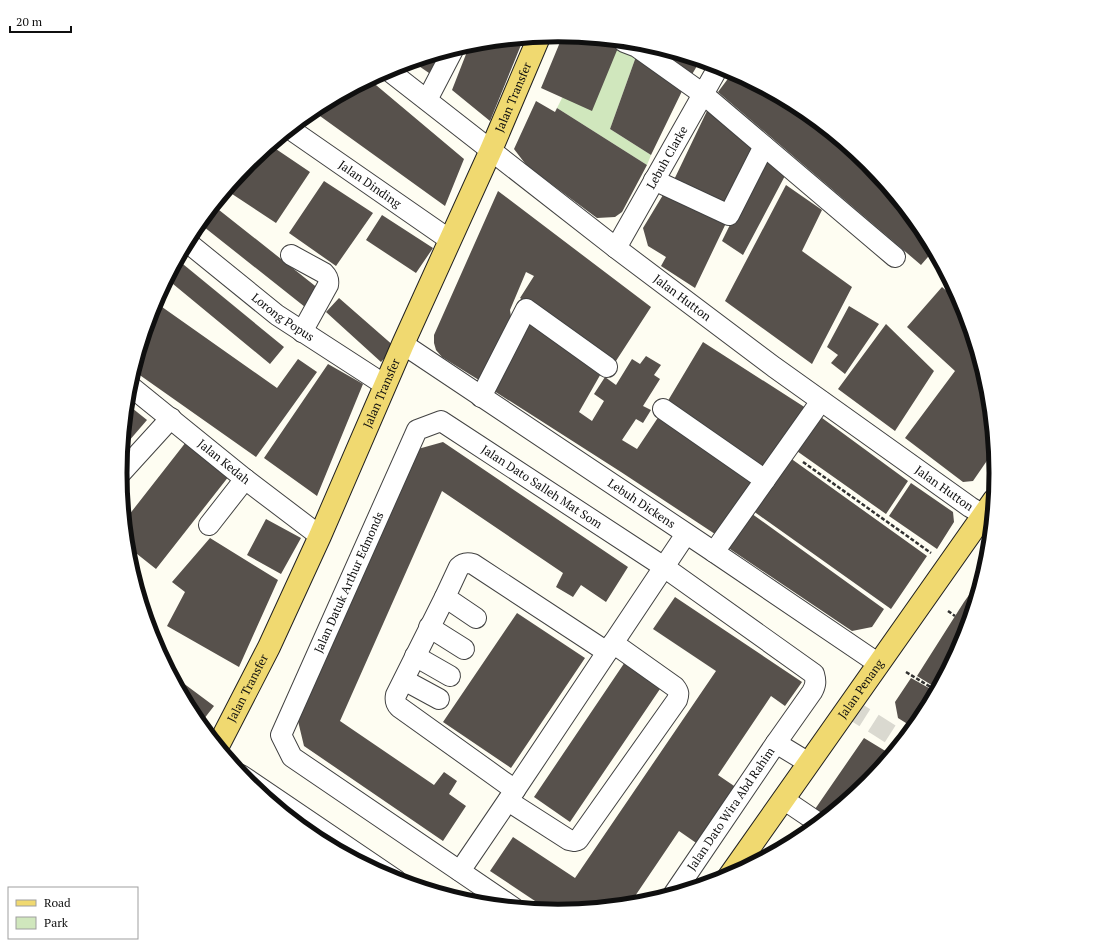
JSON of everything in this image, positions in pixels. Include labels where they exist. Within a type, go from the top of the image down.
[{"type":"main road","name":"Jalan Transfer","points":[[220,741],[269,647],[320,536],[403,344],[491,150],[536,43]]},
{"type":"main road","name":"Jalan Penang","points":[[736,867],[879,664],[988,515]]},
{"type":"street","points":[[641,50],[703,94],[896,257]]},
{"type":"street","points":[[427,100],[450,56]]},
{"type":"street","name":"Lebuh Clarke","points":[[616,248],[715,72]]},
{"type":"street","name":"Jalan Hutton","points":[[394,75],[616,248],[774,367],[821,401],[988,511]]},
{"type":"street","name":"Jalan Dinding","points":[[295,132],[450,240]]},
{"type":"street","points":[[654,180],[729,215],[764,146]]},
{"type":"street","name":"Lorong Popus","points":[[192,246],[277,315],[385,385]]},
{"type":"street","points":[[291,254],[324,273],[328,276],[329,280],[328,285],[302,332]]},
{"type":"street","points":[[481,397],[526,309],[606,367]]},
{"type":"street","name":"Lebuh Dickens","points":[[403,344],[879,664]]},
{"type":"street","name":"Jalan Kedah","points":[[135,390],[245,479],[320,536]]},
{"type":"street","points":[[714,552],[821,401]]},
{"type":"street","points":[[663,409],[764,480]]},
{"type":"street","points":[[127,466],[171,418]]},
{"type":"street","name":"Jalan Dato Salleh Mat Som","points":[[417,430],[441,421],[664,567]]},
{"type":"street","name":"Jalan Datuk Arthur Edmonds","points":[[417,430],[281,734],[292,757],[460,871]]},
{"type":"street","points":[[209,525],[245,479]]},
{"type":"street","points":[[504,901],[460,871],[686,534]]},
{"type":"street","points":[[463,564],[472,564],[610,648],[675,687],[679,695],[582,837],[578,840],[569,840],[399,707],[395,700],[459,567],[463,564]]},
{"type":"street","name":"Jalan Dato Wira Abd Rahim","points":[[664,567],[814,674],[816,680],[816,686],[678,888]]},
{"type":"street","points":[[444,597],[476,618]]},
{"type":"street","points":[[429,627],[464,649]]},
{"type":"street","points":[[416,656],[450,676]]},
{"type":"street","points":[[404,680],[439,700]]},
{"type":"street","points":[[776,743],[809,763]]},
{"type":"street","points":[[271,795],[368,861]]},
{"type":"street","points":[[780,804],[814,821]]},
{"type":"street","points":[[780,804],[805,827]]},
{"type":"path","points":[[786,450],[936,556]]},
{"type":"path","points":[[948,611],[955,616]]},
{"type":"path","points":[[906,672],[932,688]]},
{"type":"green space","points":[[617,46],[632,48],[638,51],[610,129],[651,155],[647,165],[557,108],[562,98]]},
{"type":"building","points":[[560,42],[619,47],[592,111],[541,88]]},
{"type":"building","points":[[521,45],[490,121],[452,90],[467,52],[502,46]]},
{"type":"building","points":[[638,51],[685,85],[651,155],[610,129]]},
{"type":"building","points":[[659,54],[697,65],[691,76]]},
{"type":"building","points":[[439,59],[429,73],[418,66]]},
{"type":"building","points":[[729,77],[774,100],[821,131],[864,168],[883,189],[901,211],[930,255],[921,265],[718,92]]},
{"type":"building","points":[[374,83],[464,159],[445,206],[319,115]]},
{"type":"building","points":[[536,101],[555,112],[557,108],[647,165],[622,212],[615,217],[597,218],[527,166],[514,149]]},
{"type":"building","points":[[712,109],[758,145],[726,209],[672,184],[707,111]]},
{"type":"building","points":[[275,148],[310,172],[276,223],[231,193],[253,168]]},
{"type":"building","points":[[765,154],[787,172],[743,255],[722,241]]},
{"type":"building","points":[[324,181],[373,213],[336,266],[289,233]]},
{"type":"building","points":[[786,185],[822,210],[802,251],[852,287],[812,364],[725,301]]},
{"type":"building","points":[[666,190],[728,219],[695,288],[661,266],[666,257],[648,246],[643,228]]},
{"type":"building","points":[[498,191],[651,307],[614,364],[520,298],[534,276],[526,272],[510,310],[512,324],[482,382],[442,357],[436,350],[434,335]]},
{"type":"building","points":[[218,209],[319,289],[305,307],[205,227]]},
{"type":"building","points":[[382,215],[433,248],[416,273],[366,240]]},
{"type":"building","points":[[182,263],[284,347],[270,364],[171,283]]},
{"type":"building","points":[[942,287],[951,295],[967,335],[975,362],[982,389],[986,417],[989,457],[973,481],[963,482],[905,438],[955,371],[907,327]]},
{"type":"building","points":[[339,298],[395,347],[381,362],[326,312]]},
{"type":"building","points":[[161,306],[277,388],[298,359],[317,372],[256,457],[139,374],[150,335]]},
{"type":"building","points":[[849,306],[879,324],[845,374],[831,363],[838,355],[827,347]]},
{"type":"building","points":[[528,318],[603,370],[579,412],[592,421],[604,401],[594,394],[605,377],[616,385],[632,359],[640,364],[646,356],[661,365],[654,375],[660,379],[643,406],[651,410],[643,423],[636,419],[622,440],[637,449],[661,413],[749,476],[752,486],[718,536],[491,389]]},
{"type":"building","points":[[886,324],[934,371],[895,431],[838,389]]},
{"type":"building","points":[[703,342],[809,410],[773,461],[760,466],[666,404]]},
{"type":"building","points":[[328,364],[363,384],[317,496],[264,458]]},
{"type":"building","points":[[132,408],[147,420],[128,442]]},
{"type":"building","points":[[818,415],[908,481],[886,514],[794,449]]},
{"type":"building","points":[[186,442],[229,476],[156,569],[134,552],[129,514]]},
{"type":"building","points":[[443,442],[628,567],[606,602],[581,585],[573,597],[556,587],[563,573],[442,491],[340,721],[434,785],[444,772],[457,781],[449,794],[466,806],[443,841],[304,746],[298,721],[418,449]]},
{"type":"building","points":[[786,455],[927,556],[891,609],[749,508]]},
{"type":"building","points":[[911,483],[953,512],[954,522],[937,549],[889,516]]},
{"type":"building","points":[[748,511],[884,609],[872,627],[852,631],[724,545]]},
{"type":"building","points":[[266,519],[301,538],[281,574],[247,555]]},
{"type":"building","points":[[210,538],[278,580],[239,667],[167,626],[185,592],[172,582]]},
{"type":"building","points":[[974,588],[957,639],[946,664],[934,686],[917,676]]},
{"type":"building","points":[[675,597],[802,682],[785,706],[771,696],[718,775],[740,790],[702,847],[679,831],[633,898],[587,904],[540,904],[490,871],[513,837],[575,878],[716,671],[653,629]]},
{"type":"building","points":[[517,613],[585,658],[511,768],[443,722]]},
{"type":"building","points":[[625,662],[662,686],[570,822],[534,797]]},
{"type":"building","points":[[911,678],[932,690],[909,725],[898,718],[895,702]]},
{"type":"building","points":[[181,681],[214,706],[204,719]]},
{"type":"building","points":[[864,738],[888,752],[864,779],[821,816],[813,812]]},
{"type":"tunnel","points":[[848,707],[898,739]]}]
